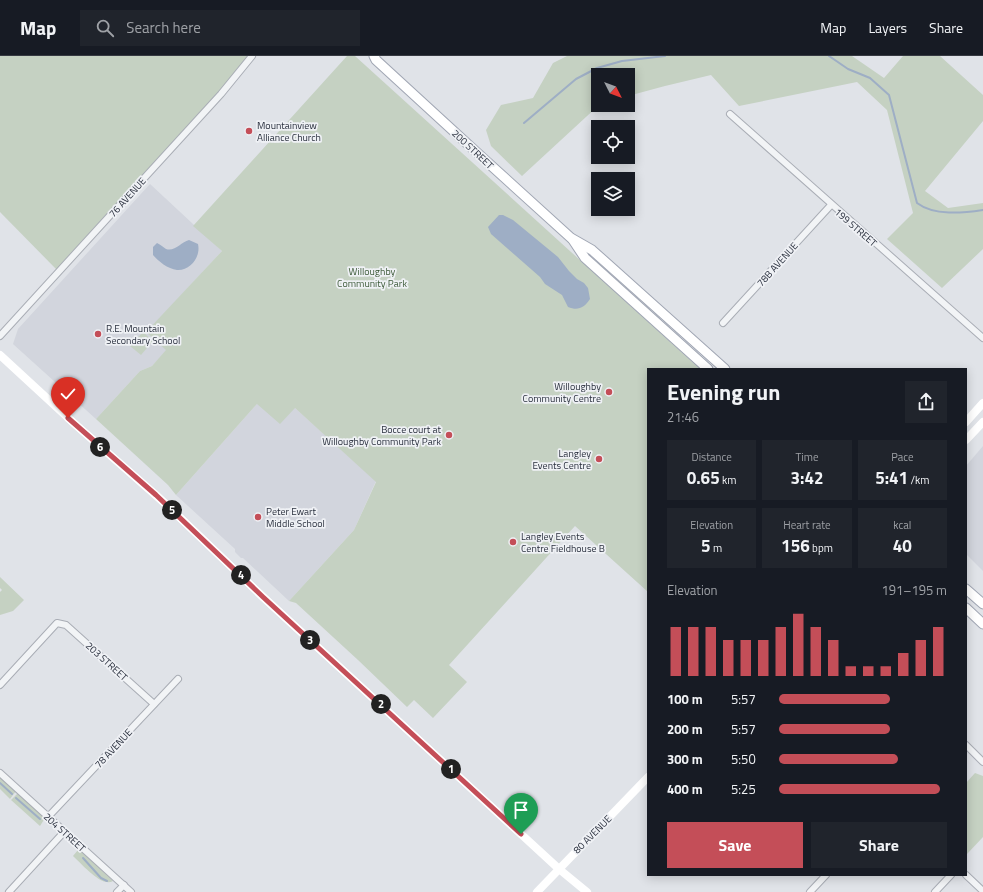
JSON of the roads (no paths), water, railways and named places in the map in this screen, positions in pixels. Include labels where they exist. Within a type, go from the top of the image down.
[{"type":"main road","name":"200 STREET","points":[[373,57],[571,238],[592,250],[724,368]]},
{"type":"main road","name":"200 STREET","points":[[571,238],[585,258],[707,368]]},
{"type":"main road","points":[[0,355],[165,504],[559,869],[588,892]]},
{"type":"main road","points":[[967,421],[983,403]]},
{"type":"main road","points":[[967,439],[983,422]]},
{"type":"main road","points":[[967,590],[983,604]]},
{"type":"main road","points":[[967,609],[983,624]]},
{"type":"main road","name":"80 AVENUE","points":[[537,892],[647,778]]},
{"type":"street","name":"76 AVENUE","points":[[0,336],[216,100],[252,56]]},
{"type":"street","name":"199 STREET","points":[[730,114],[983,338]]},
{"type":"street","name":"78B AVENUE","points":[[723,323],[831,205]]},
{"type":"street","name":"203 STREET","points":[[0,685],[57,623],[66,625],[154,704]]},
{"type":"street","name":"78 AVENUE","points":[[48,817],[178,679]]},
{"type":"street","points":[[967,746],[983,762]]},
{"type":"street","name":"204 STREET","points":[[0,773],[131,892]]},
{"type":"street","points":[[9,892],[64,832]]},
{"type":"street","points":[[810,892],[825,876]]},
{"type":"street","points":[[936,892],[950,876]]},
{"type":"street","points":[[967,876],[983,891]]},
{"type":"street","points":[[118,892],[124,885]]},
{"type":"water","points":[[499,215],[503,215],[513,220],[558,257],[577,279],[584,283],[588,288],[590,299],[585,305],[578,309],[568,307],[562,295],[545,284],[540,277],[491,234],[488,227]]},
{"type":"water","points":[[189,240],[198,244],[198,254],[190,266],[182,270],[170,268],[160,262],[153,255],[153,247],[157,243],[169,250]]},
{"type":"waterway","points":[[524,123],[576,79],[597,68],[622,61],[665,56]]},
{"type":"waterway","points":[[829,56],[848,69],[870,78],[889,95],[917,203],[940,212],[958,213],[983,210]]},
{"type":"waterway","points":[[0,783],[12,794]]},
{"type":"waterway","points":[[16,798],[40,819]]},
{"type":"waterway","points":[[83,858],[101,878],[107,881]]},
{"type":"place","name":"Mountainview Alliance Church","points":[[249,131]]},
{"type":"place","name":"R.E. Mountain Secondary School","points":[[98,334]]},
{"type":"place","name":"Willoughby Community Centre","points":[[609,392]]},
{"type":"place","name":"Bocce court at Willoughby Community Park","points":[[449,435]]},
{"type":"place","name":"Langley Events Centre","points":[[599,459]]},
{"type":"place","name":"Peter Ewart Middle School","points":[[258,517]]},
{"type":"place","name":"Langley Events Centre Fieldhouse B","points":[[513,542]]},
{"type":"park label","name":"Willoughby Community Park","points":[[372,276]]}]
